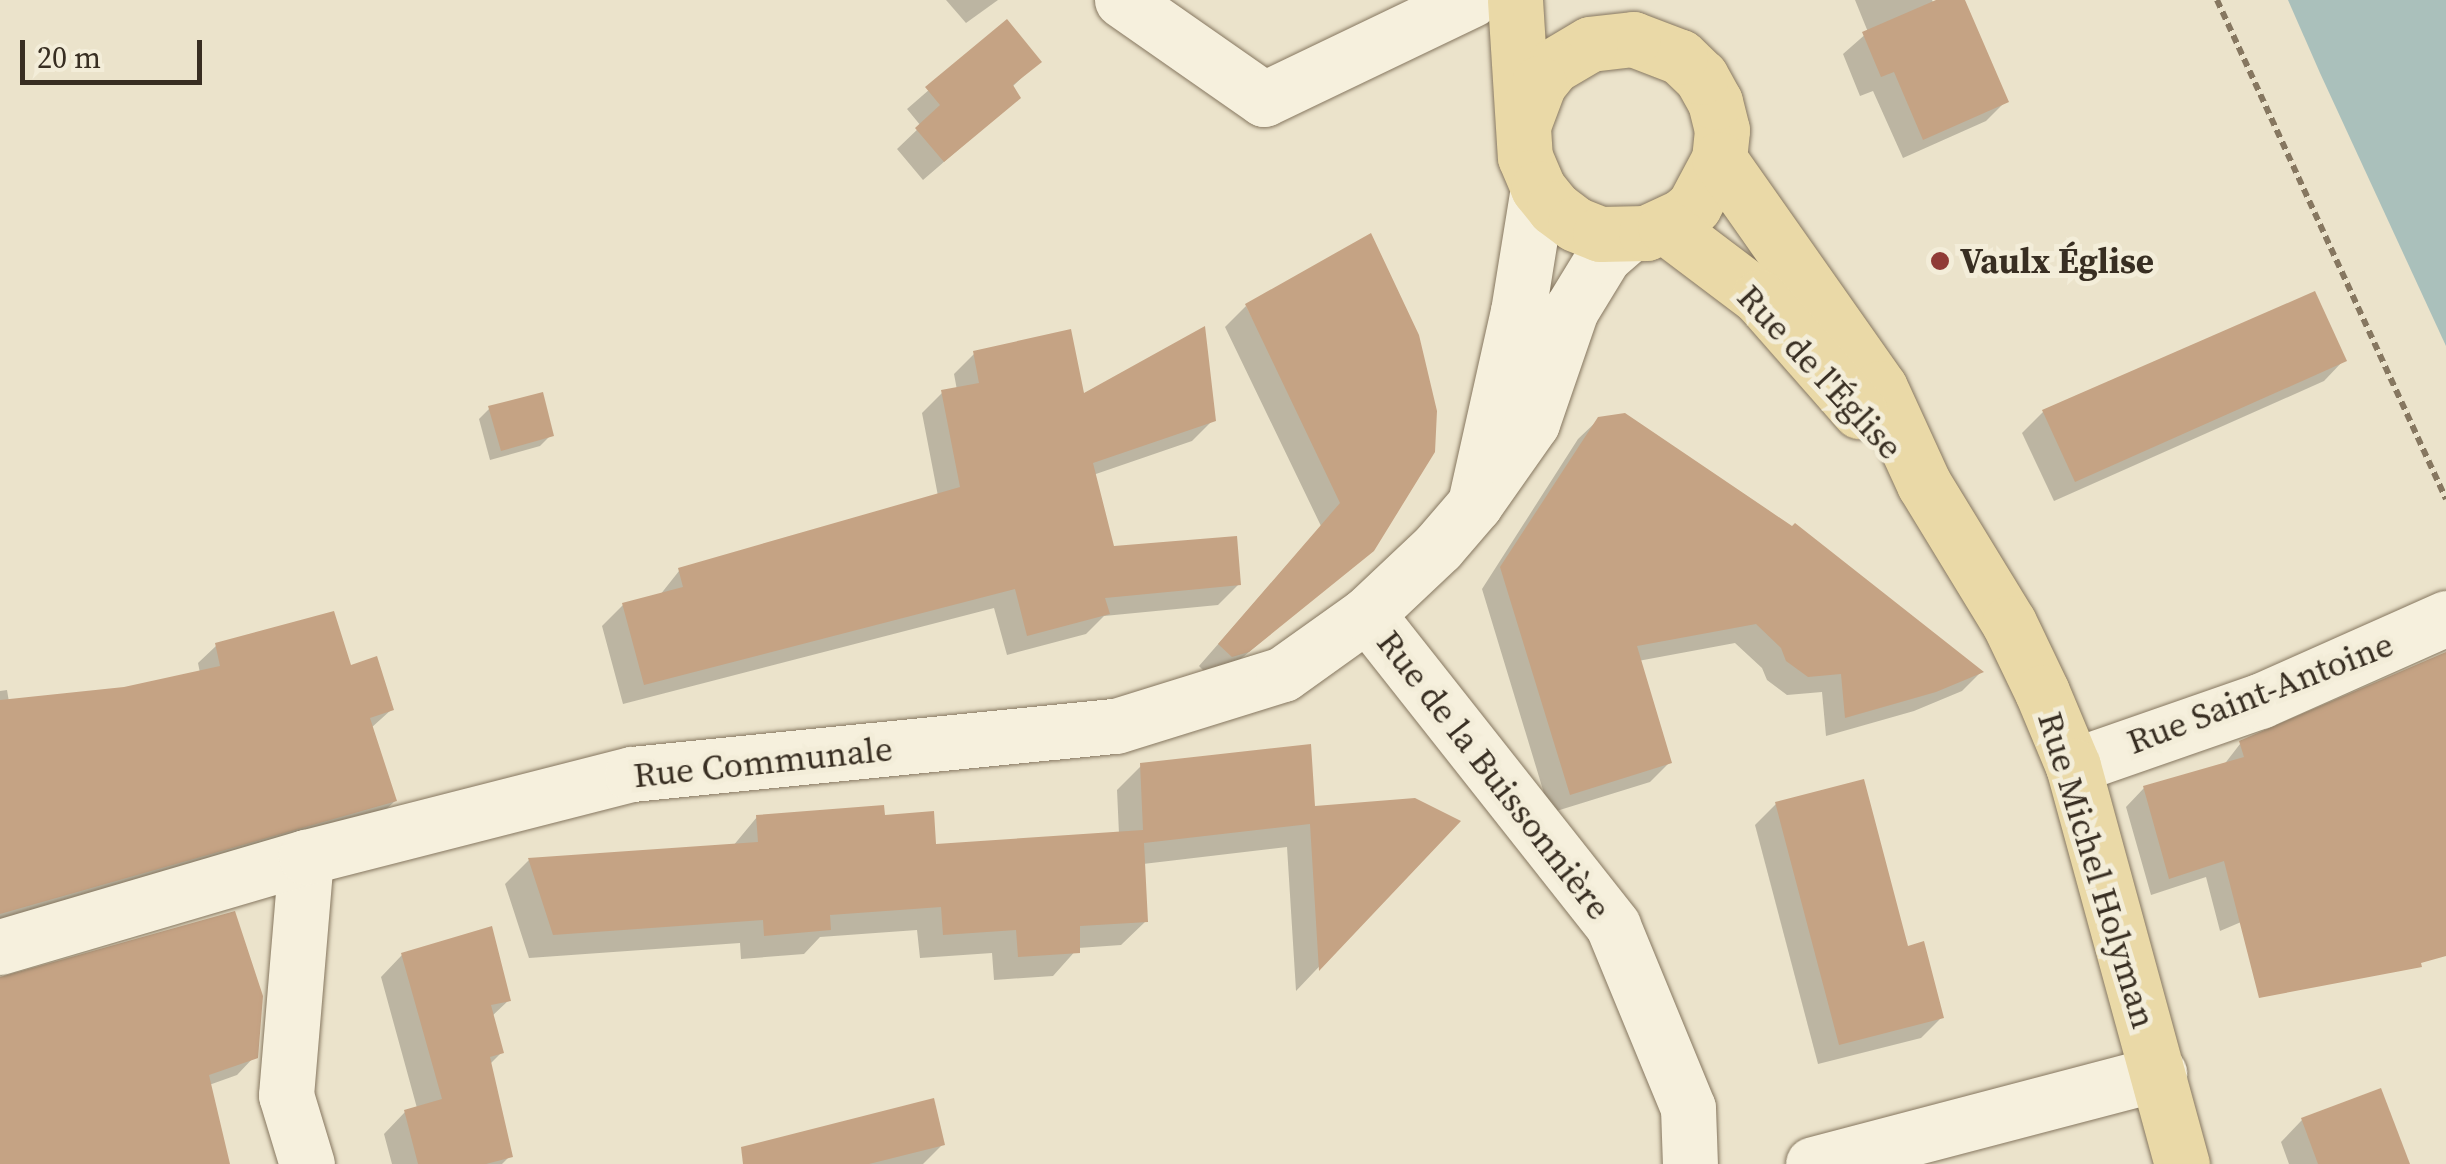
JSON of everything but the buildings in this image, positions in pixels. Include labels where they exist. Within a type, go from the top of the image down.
[{"type":"main road","points":[[1516,0],[1526,157],[1538,188]]},
{"type":"main road","points":[[1524,123],[1540,83],[1570,53],[1612,39],[1640,22],[1680,57],[1701,77],[1715,102],[1722,130],[1719,159],[1694,206],[1646,232]]},
{"type":"main road","points":[[1719,159],[1880,388],[1924,484]]},
{"type":"main road","name":"Rue de l'Église","points":[[1538,188],[1575,224],[1600,234],[1646,232],[1759,297],[1924,484]]},
{"type":"main road","name":"Rue Michel Holyman","points":[[1924,484],[2009,623],[2073,766],[2182,1164]]},
{"type":"street","points":[[1122,0],[1264,98],[1470,0]]},
{"type":"street","points":[[1474,504],[1518,311],[1538,188]]},
{"type":"street","name":"Rue Communale","points":[[0,947],[306,857],[632,774],[1116,726],[1283,674],[1367,614],[1438,547],[1474,504],[1532,423],[1571,310],[1604,256],[1646,232]]},
{"type":"street","name":"Rue de la Buissonnière","points":[[1367,614],[1613,926],[1688,1108],[1690,1164]]},
{"type":"street","name":"Rue Saint-Antoine","points":[[2073,766],[2260,701],[2446,618]]},
{"type":"street","points":[[306,857],[286,1095],[307,1164]]},
{"type":"street","points":[[1813,1164],[2159,1074]]},
{"type":"path","points":[[2218,0],[2446,499]]},
{"type":"water","points":[[2288,0],[2446,0],[2446,346],[2320,73]]},
{"type":"place","name":"Vaulx Église","points":[[1940,261]]}]
